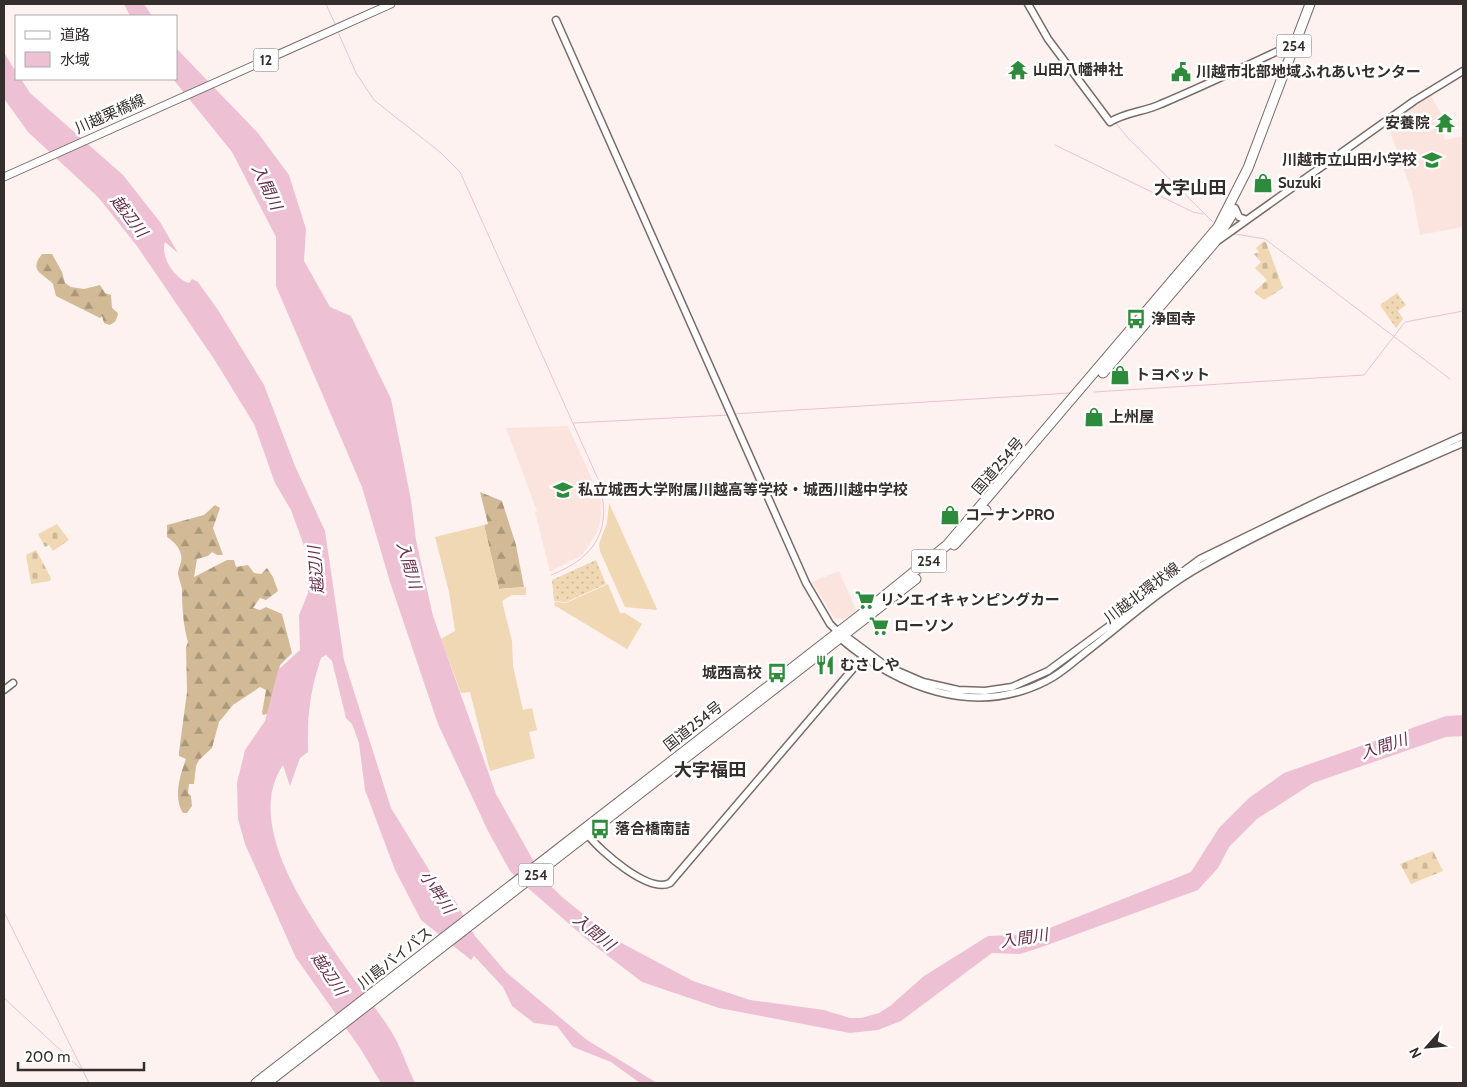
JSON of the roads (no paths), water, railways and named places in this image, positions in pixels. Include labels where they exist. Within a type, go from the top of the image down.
[{"type":"highway","name":"254","points":[[1215,242],[1248,168],[1310,4]]},
{"type":"highway","name":"254","points":[[1222,226],[1235,208],[1265,136],[1314,4]]},
{"type":"highway","name":"国道254号","points":[[842,635],[947,545],[1222,226]]},
{"type":"highway","name":"国道254号","points":[[484,911],[936,563],[964,535],[1215,242]]},
{"type":"highway","name":"川島バイパス","points":[[267,1083],[301,1053],[484,911]]},
{"type":"highway","name":"川島バイパス","points":[[256,1083],[301,1053]]},
{"type":"main road","name":"川越栗橋線","points":[[4,177],[391,4]]},
{"type":"street","points":[[1028,4],[1047,38],[1110,122],[1120,116],[1153,108],[1295,43]]},
{"type":"street","points":[[556,20],[806,583],[825,617],[842,635]]},
{"type":"street","points":[[1215,242],[1423,95],[1463,71]]},
{"type":"street","points":[[1235,208],[1238,216],[1247,220]]},
{"type":"street","points":[[1222,226],[1247,220]]},
{"type":"street","name":"川越北環状線","points":[[842,635],[886,666],[923,682],[958,690],[986,691],[1012,687],[1055,667],[1200,559],[1321,500],[1463,436]]},
{"type":"street","name":"川越北環状線","points":[[842,635],[863,657],[904,682],[952,695],[992,697],[1031,687],[1046,681],[1071,665],[1139,610],[1199,568],[1228,551],[1322,506],[1463,443]]},
{"type":"street","points":[[584,835],[640,878],[657,885],[670,883],[863,657]]},
{"type":"street","points":[[4,690],[13,683]]},
{"type":"water","points":[[124,4],[144,4],[151,15],[130,15]]},
{"type":"water","points":[[4,26],[5,54],[15,70],[15,80],[22,80],[30,93],[123,175],[160,222],[178,253],[165,242],[165,254],[170,267],[184,281],[189,283],[192,279],[198,282],[218,310],[264,385],[295,466],[325,531],[344,660],[391,808],[434,878],[454,899],[475,936],[506,972],[587,1040],[657,1083],[640,1083],[611,1062],[573,1047],[557,1026],[534,1023],[512,1006],[503,987],[474,956],[471,960],[421,920],[395,870],[365,790],[359,743],[352,724],[346,718],[332,661],[326,655],[321,658],[314,682],[309,715],[308,752],[300,758],[290,786],[283,765],[271,796],[273,830],[284,866],[303,903],[326,940],[391,1031],[415,1083],[381,1083],[360,1048],[296,958],[245,844],[238,819],[237,783],[245,750],[265,721],[278,670],[300,650],[299,615],[308,593],[307,554],[291,510],[275,483],[254,424],[214,359],[137,246],[98,197],[28,132],[5,100]]},
{"type":"water","name":"入間川","points":[[178,50],[258,133],[289,175],[306,229],[304,261],[330,307],[351,316],[391,399],[411,500],[416,540],[433,616],[496,794],[538,869],[546,881],[562,897],[614,939],[693,981],[750,1000],[824,1010],[850,1018],[861,1018],[879,1013],[890,1006],[924,976],[988,936],[1022,935],[1042,931],[1191,872],[1219,828],[1249,798],[1284,773],[1446,716],[1463,715],[1463,736],[1446,737],[1313,783],[1257,819],[1229,847],[1218,868],[1198,890],[1020,954],[992,953],[901,1021],[878,1030],[850,1033],[719,1008],[642,982],[591,943],[521,882],[510,871],[488,831],[438,724],[390,582],[362,487],[276,286],[276,237],[232,152],[174,80],[178,80]]},
{"type":"waterway","points":[[326,4],[336,26]]},
{"type":"waterway","points":[[338,32],[356,73],[374,100],[441,153],[460,172],[598,479],[604,512],[598,538],[580,559],[567,568],[551,575]]},
{"type":"waterway","points":[[1104,109],[1111,117]]},
{"type":"waterway","points":[[1115,122],[1127,137],[1213,222]]},
{"type":"waterway","points":[[1055,145],[1193,212],[1203,214]]},
{"type":"waterway","points":[[1235,234],[1265,239],[1450,379]]},
{"type":"waterway","points":[[1094,392],[1364,375],[1405,322],[1463,311]]},
{"type":"waterway","points":[[733,414],[1071,393]]},
{"type":"waterway","points":[[573,423],[729,415]]},
{"type":"waterway","points":[[4,912],[89,1083]]},
{"type":"waterway","points":[[4,998],[81,1069]]},
{"type":"place","name":"山田八幡神社","points":[[1018,70]]},
{"type":"place","name":"川越市北部地域ふれあいセンター","points":[[1181,72]]},
{"type":"place","name":"安養院","points":[[1445,123]]},
{"type":"place","name":"川越市立山田小学校","points":[[1432,160]]},
{"type":"place","name":"Suzuki","points":[[1263,183]]},
{"type":"place","name":"浄国寺","points":[[1136,319]]},
{"type":"place","name":"トヨペット","points":[[1120,375]]},
{"type":"place","name":"上州屋","points":[[1094,417]]},
{"type":"place","name":"私立城西大学附属川越高等学校・城西川越中学校","points":[[563,490]]},
{"type":"place","name":"コーナンPRO","points":[[950,515]]},
{"type":"place","name":"リンエイキャンピングカー","points":[[865,600]]},
{"type":"place","name":"ローソン","points":[[879,626]]},
{"type":"place","name":"むさしや","points":[[825,665]]},
{"type":"place","name":"城西高校","points":[[777,673]]},
{"type":"place","name":"落合橋南詰","points":[[600,829]]},
{"type":"district","name":"大字山田","points":[[1190,188]]},
{"type":"district","name":"大字福田","points":[[710,770]]},
{"type":"water label","name":"越辺川","points":[[129,216]]},
{"type":"water label","name":"越辺川","points":[[316,570]]},
{"type":"water label","name":"小畔川","points":[[437,892]]},
{"type":"water label","name":"越辺川","points":[[329,974]]}]
